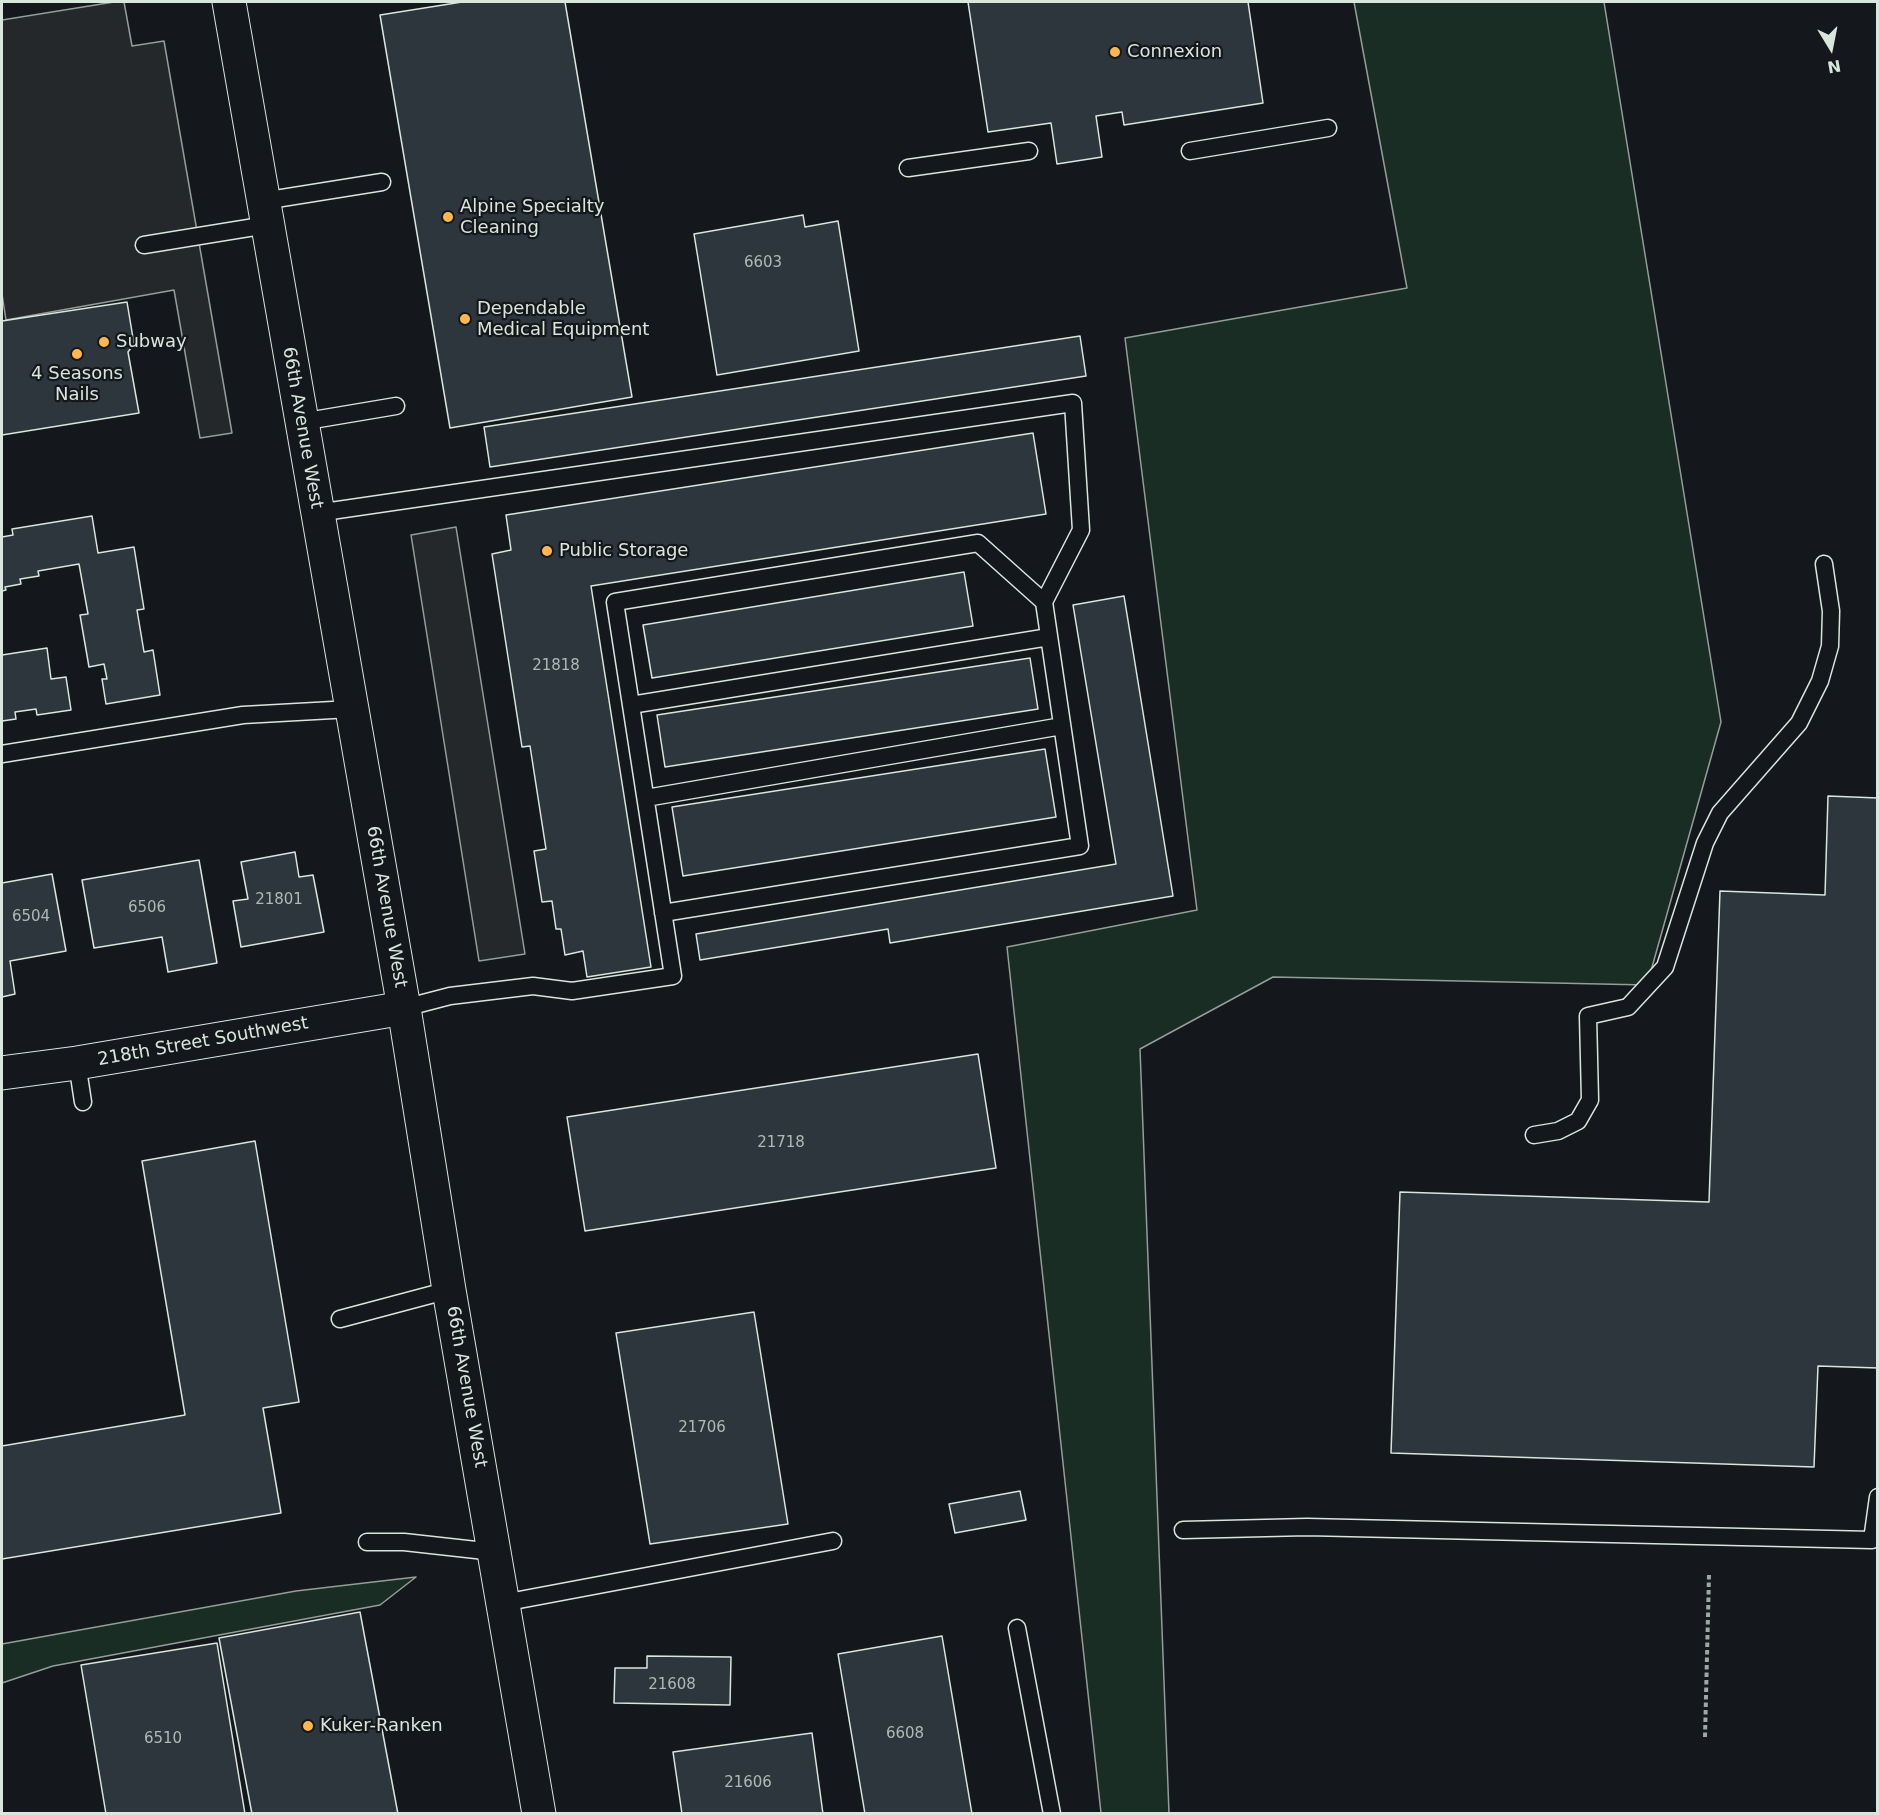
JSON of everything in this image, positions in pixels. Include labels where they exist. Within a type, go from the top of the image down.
[{"type":"main road","name":"66th Avenue West","points":[[229,2],[404,1008],[449,1290],[539,1814]]},
{"type":"main road","name":"218th Street Southwest","points":[[2,1073],[77,1064],[404,1008]]},
{"type":"lane","points":[[1190,151],[1328,128]]},
{"type":"lane","points":[[908,168],[1029,151]]},
{"type":"lane","points":[[144,245],[382,182]]},
{"type":"lane","points":[[317,513],[1073,404],[1081,530],[1044,602],[1080,846],[663,913]]},
{"type":"lane","points":[[301,422],[396,406]]},
{"type":"lane","points":[[404,1008],[450,996],[533,986],[572,992],[673,976],[615,602],[978,543],[1044,602]]},
{"type":"lane","points":[[1534,1135],[1558,1131],[1578,1121],[1590,1100],[1588,1016],[1628,1007],[1665,967],[1705,843],[1720,813],[1799,723],[1820,681],[1830,646],[1832,611],[1824,564]]},
{"type":"lane","points":[[631,705],[1049,637]]},
{"type":"lane","points":[[2,754],[243,715],[351,709]]},
{"type":"lane","points":[[646,798],[1062,726]]},
{"type":"lane","points":[[77,1064],[83,1102]]},
{"type":"lane","points":[[340,1319],[449,1290]]},
{"type":"lane","points":[[1183,1530],[1307,1527],[1872,1540],[1878,1497]]},
{"type":"lane","points":[[503,1603],[833,1541]]},
{"type":"lane","points":[[367,1542],[404,1542],[495,1552]]},
{"type":"lane","points":[[1017,1628],[1052,1814]]},
{"type":"path","points":[[1705,1737],[1709,1575]]},
{"type":"green space","points":[[1354,2],[1604,2],[1721,722],[1647,985],[1273,977],[1140,1049],[1169,1813],[1101,1813],[1007,947],[1197,910],[1125,338],[1407,288]]},
{"type":"green space","points":[[416,1577],[380,1605],[53,1666],[2,1683],[2,1644],[296,1591]]},
{"type":"shaded area","points":[[124,2],[132,46],[164,41],[232,433],[200,438],[174,290],[6,320],[2,294],[2,20]]},
{"type":"shaded area","points":[[456,527],[525,954],[479,961],[411,535]]},
{"type":"building","points":[[462,2],[565,2],[632,397],[450,428],[380,15]]},
{"type":"building","name":"Connexion","points":[[968,2],[1248,2],[1263,103],[1124,125],[1122,112],[1096,116],[1102,157],[1057,164],[1051,123],[988,132]]},
{"type":"building","points":[[803,215],[805,227],[838,221],[859,351],[717,375],[694,234]]},
{"type":"building","points":[[127,302],[134,344],[128,352],[139,413],[2,435],[2,321]]},
{"type":"building","points":[[1080,336],[1086,376],[490,467],[484,427]]},
{"type":"building","points":[[1033,433],[1046,514],[591,586],[651,967],[587,977],[583,951],[565,955],[561,929],[556,929],[552,901],[542,902],[534,851],[546,849],[530,746],[522,747],[492,554],[511,550],[506,515]]},
{"type":"building","points":[[92,516],[98,553],[134,547],[144,609],[137,610],[144,652],[153,650],[160,695],[106,704],[102,679],[107,679],[104,664],[89,667],[80,615],[88,614],[79,564],[38,571],[39,576],[20,579],[21,584],[5,587],[6,590],[2,591],[2,537],[13,535],[12,529]]},
{"type":"building","points":[[964,572],[973,626],[652,678],[643,625]]},
{"type":"building","points":[[1124,596],[1173,896],[890,943],[888,929],[700,960],[696,934],[1116,864],[1073,605]]},
{"type":"building","points":[[47,648],[51,679],[66,677],[71,710],[37,715],[36,709],[15,712],[16,719],[2,721],[2,655]]},
{"type":"building","points":[[1030,658],[1038,709],[665,767],[657,715]]},
{"type":"building","points":[[1045,749],[1056,817],[683,876],[672,807]]},
{"type":"building","points":[[1828,796],[1878,798],[1878,1368],[1818,1366],[1814,1467],[1391,1453],[1400,1192],[1709,1202],[1720,891],[1825,895]]},
{"type":"building","points":[[295,852],[299,877],[313,875],[324,932],[241,947],[233,901],[248,899],[241,862]]},
{"type":"building","points":[[199,860],[217,963],[168,972],[162,937],[94,948],[82,880]]},
{"type":"building","points":[[52,874],[66,951],[10,961],[15,994],[2,997],[2,883]]},
{"type":"building","points":[[978,1054],[996,1168],[585,1231],[567,1117]]},
{"type":"building","points":[[255,1141],[299,1402],[263,1408],[281,1513],[2,1559],[2,1446],[185,1415],[142,1161]]},
{"type":"building","points":[[754,1312],[788,1524],[650,1544],[616,1333]]},
{"type":"building","points":[[1020,1491],[1026,1520],[955,1533],[949,1504]]},
{"type":"building","name":"Kuker-Ranken","points":[[360,1612],[398,1814],[252,1814],[219,1638]]},
{"type":"building","points":[[942,1636],[972,1814],[865,1814],[838,1654]]},
{"type":"building","points":[[217,1643],[245,1814],[106,1814],[81,1665]]},
{"type":"building","points":[[647,1656],[731,1657],[730,1705],[614,1703],[615,1668],[647,1668]]},
{"type":"building","points":[[812,1733],[823,1814],[682,1814],[673,1752]]},
{"type":"place","name":"Connexion","points":[[1115,52]]},
{"type":"place","name":"Alpine Specialty Cleaning","points":[[448,217]]},
{"type":"place","name":"Dependable Medical Equipment","points":[[465,319]]},
{"type":"place","name":"Subway","points":[[104,342]]},
{"type":"place","name":"4 Seasons Nails","points":[[77,354]]},
{"type":"place","name":"Public Storage","points":[[547,551]]},
{"type":"place","name":"Kuker-Ranken","points":[[308,1726]]}]
